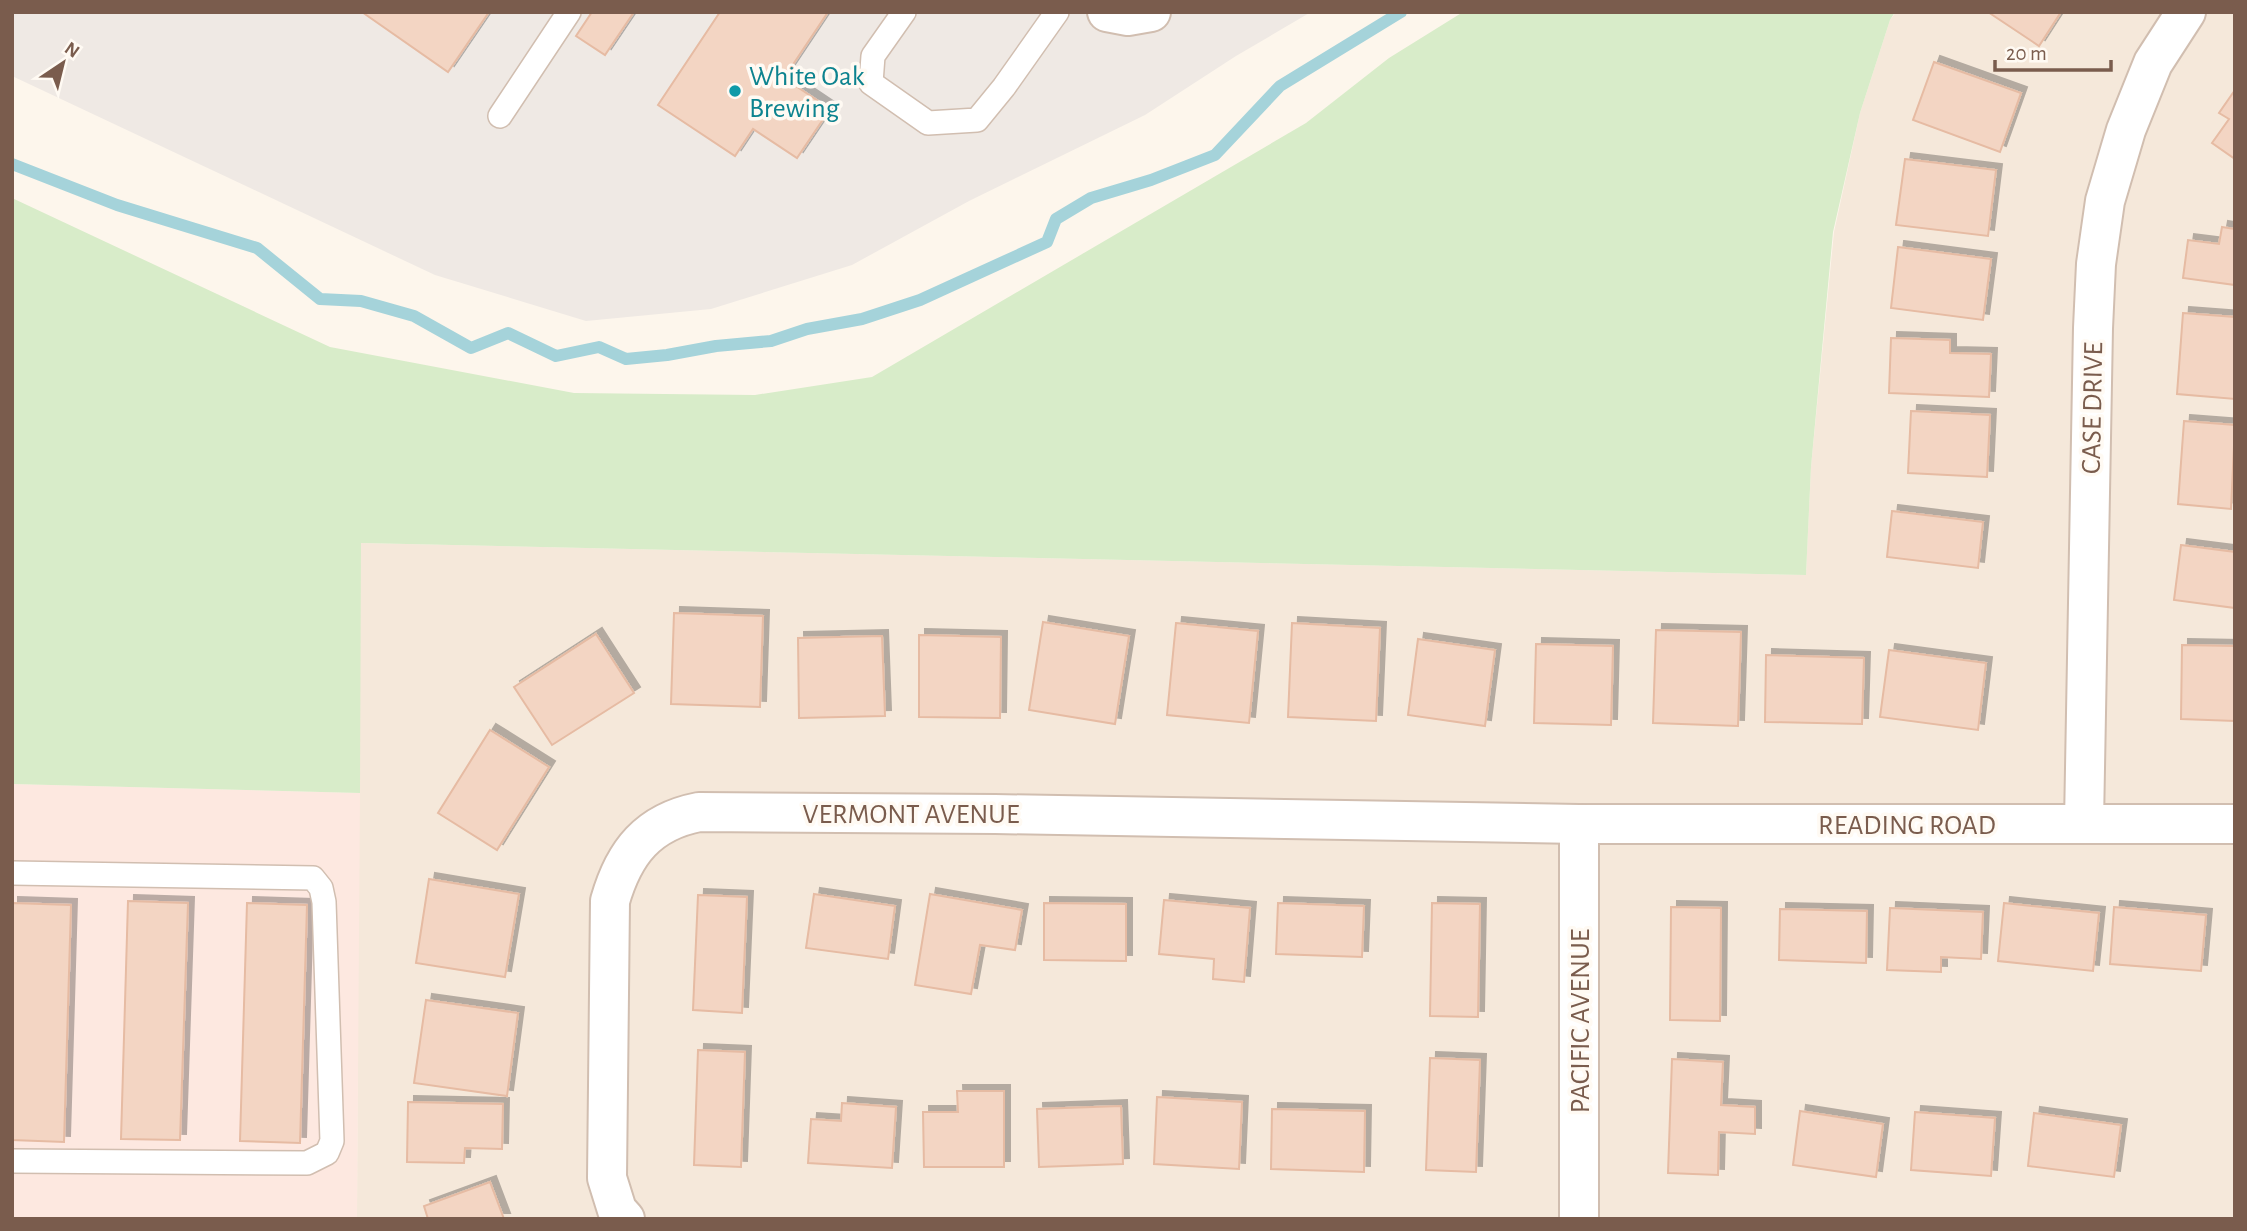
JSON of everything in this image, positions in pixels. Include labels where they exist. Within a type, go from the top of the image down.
[{"type":"street","points":[[1107,12],[1128,16],[1151,12]]},
{"type":"street","name":"CASE DRIVE","points":[[2084,823],[2092,342],[2096,264],[2105,201],[2126,130],[2153,63],[2186,12]]},
{"type":"street","name":"VERMONT AVENUE","points":[[625,1219],[617,1210],[607,1178],[610,901],[623,865],[634,850],[659,825],[677,817],[699,812],[995,814],[1579,824]]},
{"type":"street","name":"READING ROAD","points":[[1579,824],[2235,824]]},
{"type":"street","name":"PACIFIC AVENUE","points":[[1579,824],[1579,1219]]},
{"type":"lane","points":[[500,116],[569,12]]},
{"type":"lane","points":[[904,12],[873,56],[871,83],[928,123],[976,120],[1004,87],[1057,12]]},
{"type":"lane","points":[[12,873],[313,878],[321,888],[324,902],[332,1141],[327,1153],[307,1163],[12,1161]]},
{"type":"shaded area","points":[[12,12],[1311,12],[1236,56],[1145,115],[969,201],[852,265],[711,309],[586,321],[435,275],[12,76]]},
{"type":"shaded area","points":[[1896,12],[2235,12],[2235,1219],[357,1219],[360,543],[1806,575],[1811,467],[1834,232],[1860,113],[1890,20]]},
{"type":"shaded area","points":[[12,784],[360,793],[357,1219],[12,1219]]},
{"type":"green space","points":[[1463,12],[1895,12],[1890,20],[1860,113],[1833,232],[1811,467],[1806,575],[361,543],[360,793],[12,784],[12,198],[330,347],[574,393],[755,395],[872,377],[1306,123],[1389,58]]},
{"type":"building","points":[[362,12],[489,12],[448,72]]},
{"type":"building","points":[[592,12],[634,12],[605,55],[576,36]]},
{"type":"building","name":"White Oak Brewing","points":[[720,12],[828,12],[784,78],[830,109],[797,158],[753,129],[735,156],[658,105]]},
{"type":"building","points":[[1988,12],[2061,12],[2039,46]]},
{"type":"building","points":[[1934,62],[2021,93],[2000,152],[1913,120]]},
{"type":"building","points":[[2235,90],[2235,159],[2212,143],[2229,119],[2219,113]]},
{"type":"building","points":[[1905,159],[1996,170],[1988,236],[1896,225]]},
{"type":"building","points":[[2222,227],[2235,229],[2235,285],[2183,278],[2188,240],[2219,244]]},
{"type":"building","points":[[1898,247],[1991,259],[1983,320],[1891,308]]},
{"type":"building","points":[[2183,313],[2235,317],[2235,399],[2177,394]]},
{"type":"building","points":[[1891,338],[1950,340],[1950,353],[1991,354],[1989,397],[1889,393]]},
{"type":"building","points":[[1911,411],[1990,415],[1987,477],[1908,473]]},
{"type":"building","points":[[2184,421],[2235,425],[2231,509],[2178,504]]},
{"type":"building","points":[[1892,511],[1983,522],[1978,568],[1887,557]]},
{"type":"building","points":[[2181,545],[2235,552],[2235,608],[2174,600]]},
{"type":"building","points":[[674,613],[763,616],[760,707],[671,704]]},
{"type":"building","points":[[1043,622],[1129,636],[1115,724],[1029,710]]},
{"type":"building","points":[[1176,623],[1258,631],[1249,723],[1167,715]]},
{"type":"building","points":[[1292,623],[1380,628],[1376,721],[1288,717]]},
{"type":"building","points":[[1656,630],[1741,632],[1738,726],[1653,723]]},
{"type":"building","points":[[596,634],[634,693],[552,745],[514,687]]},
{"type":"building","points":[[919,635],[1001,637],[1000,718],[919,717]]},
{"type":"building","points":[[882,636],[885,716],[799,718],[798,638]]},
{"type":"building","points":[[1418,639],[1495,650],[1485,726],[1408,715]]},
{"type":"building","points":[[1536,644],[1613,646],[1611,725],[1534,723]]},
{"type":"building","points":[[2182,645],[2235,646],[2235,721],[2181,719]]},
{"type":"building","points":[[1889,650],[1986,663],[1978,730],[1880,717]]},
{"type":"building","points":[[1766,655],[1864,658],[1862,724],[1765,722]]},
{"type":"building","points":[[490,730],[549,767],[497,850],[438,813]]},
{"type":"building","points":[[429,879],[519,894],[505,977],[416,963]]},
{"type":"building","points":[[814,894],[895,906],[888,959],[806,948]]},
{"type":"building","points":[[930,894],[1022,910],[1015,950],[980,945],[971,994],[915,985]]},
{"type":"building","points":[[698,895],[747,897],[742,1013],[693,1010]]},
{"type":"building","points":[[1164,900],[1250,908],[1244,982],[1213,979],[1214,959],[1159,954]]},
{"type":"building","points":[[128,901],[188,903],[180,1140],[121,1139]]},
{"type":"building","points":[[12,903],[71,905],[64,1142],[12,1140]]},
{"type":"building","points":[[247,903],[307,905],[300,1143],[240,1141]]},
{"type":"building","points":[[1044,903],[1126,904],[1126,961],[1044,960]]},
{"type":"building","points":[[1278,903],[1364,906],[1362,957],[1276,954]]},
{"type":"building","points":[[1432,903],[1480,904],[1478,1017],[1430,1016]]},
{"type":"building","points":[[2004,903],[2099,913],[2093,971],[1998,961]]},
{"type":"building","points":[[1671,907],[1721,908],[1720,1021],[1670,1020]]},
{"type":"building","points":[[2114,907],[2206,915],[2201,971],[2110,964]]},
{"type":"building","points":[[1890,908],[1983,912],[1981,959],[1941,957],[1941,972],[1887,970]]},
{"type":"building","points":[[1780,909],[1867,911],[1866,963],[1779,960]]},
{"type":"building","points":[[426,1000],[518,1013],[507,1096],[414,1083]]},
{"type":"building","points":[[698,1050],[745,1052],[741,1167],[694,1165]]},
{"type":"building","points":[[1430,1058],[1480,1060],[1476,1172],[1426,1170]]},
{"type":"building","points":[[1672,1059],[1723,1062],[1721,1105],[1755,1107],[1755,1134],[1719,1132],[1718,1175],[1668,1173]]},
{"type":"building","points":[[957,1091],[1004,1091],[1004,1167],[924,1167],[923,1112],[958,1112]]},
{"type":"building","points":[[1157,1097],[1242,1102],[1239,1169],[1154,1164]]},
{"type":"building","points":[[408,1102],[503,1104],[502,1149],[465,1148],[464,1163],[407,1162]]},
{"type":"building","points":[[842,1103],[896,1107],[892,1168],[808,1163],[811,1119],[841,1121]]},
{"type":"building","points":[[1121,1106],[1123,1164],[1039,1167],[1037,1109]]},
{"type":"building","points":[[1272,1109],[1365,1111],[1364,1172],[1271,1169]]},
{"type":"building","points":[[1800,1111],[1883,1124],[1876,1177],[1793,1165]]},
{"type":"building","points":[[1915,1112],[1995,1118],[1991,1176],[1911,1170]]},
{"type":"building","points":[[2034,1113],[2121,1125],[2114,1177],[2028,1166]]},
{"type":"building","points":[[490,1182],[504,1219],[428,1219],[424,1206]]},
{"type":"waterway","points":[[12,164],[117,205],[257,248],[320,299],[361,301],[414,316],[471,348],[508,333],[556,356],[599,347],[626,359],[667,355],[716,346],[771,341],[807,329],[862,319],[920,300],[1047,242],[1056,219],[1091,198],[1151,180],[1215,155],[1280,86],[1401,12]]},
{"type":"place","name":"White Oak Brewing","points":[[735,91]]}]
